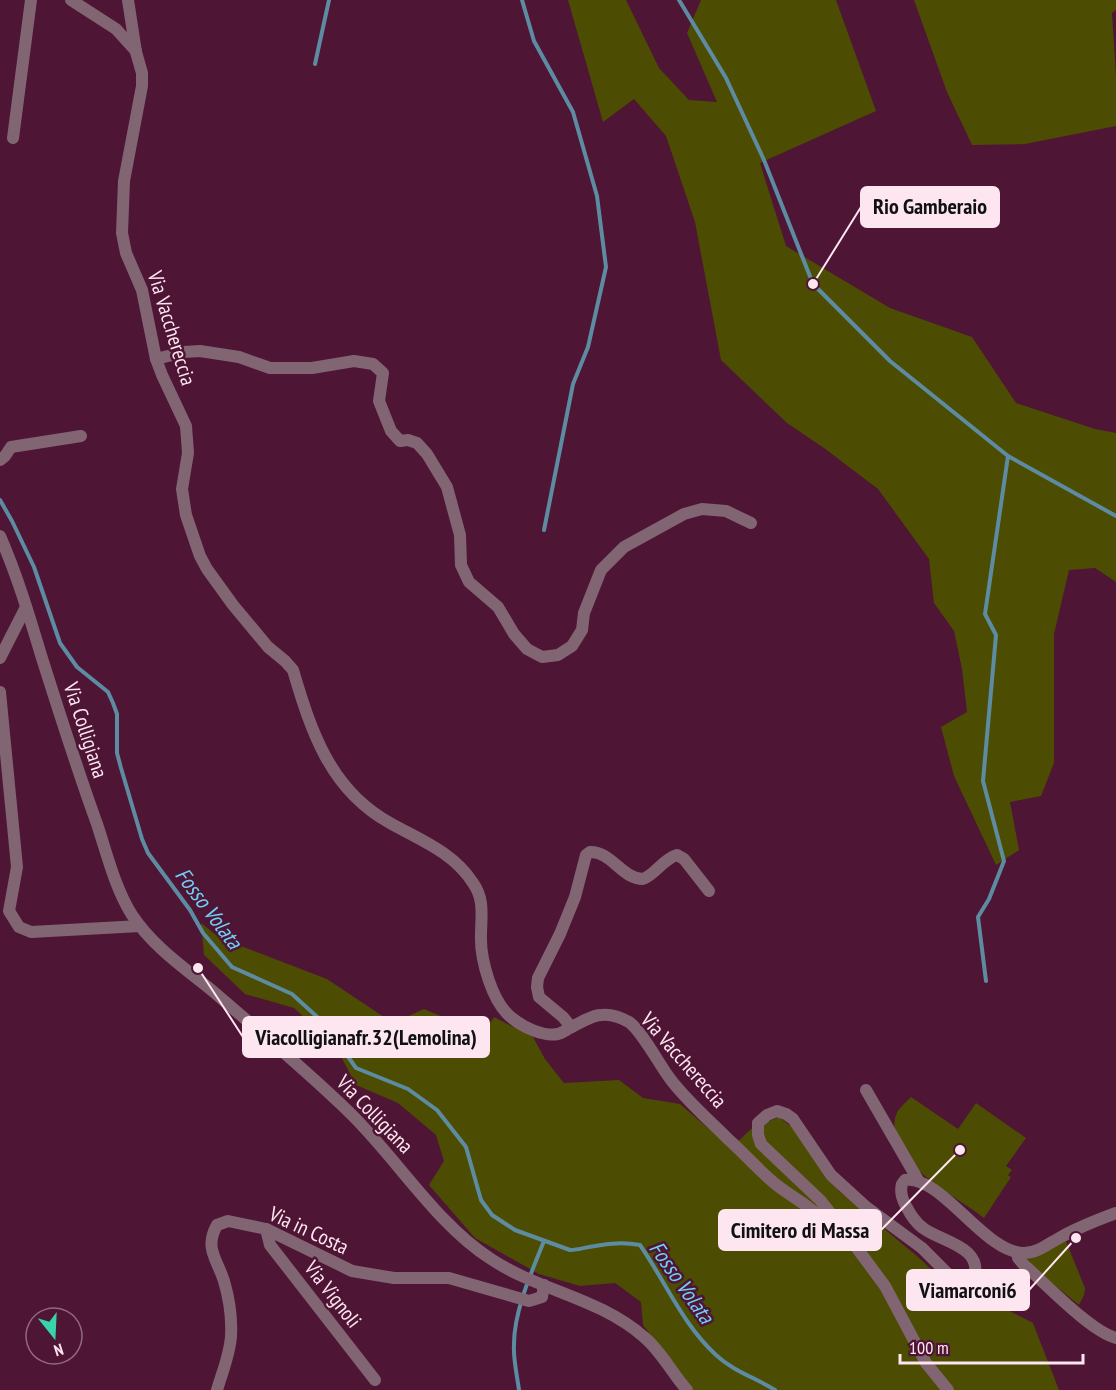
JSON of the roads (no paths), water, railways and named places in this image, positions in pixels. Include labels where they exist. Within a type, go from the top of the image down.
[{"type":"street","points":[[14,138],[31,0]]},
{"type":"street","points":[[71,0],[116,29],[136,52]]},
{"type":"street","name":"Via Vacchereccia","points":[[128,0],[136,52],[142,73],[142,86],[124,181],[122,233],[126,253],[142,291],[156,359],[186,426],[188,453],[182,496],[193,537],[207,569],[268,647],[293,670],[326,762],[343,783],[375,814],[423,839],[447,856],[473,882],[480,895],[483,909],[482,958],[496,996],[510,1017],[545,1034],[559,1034],[597,1014],[619,1017],[632,1024],[687,1099],[777,1186],[831,1224],[842,1228]]},
{"type":"street","points":[[156,359],[184,352],[200,351],[239,357],[270,368],[312,368],[354,361],[374,364],[383,373],[379,401],[391,431],[400,441],[408,440],[417,443],[427,454],[447,487],[460,535],[461,565],[469,582],[498,607],[514,634],[527,649],[542,657],[558,656],[572,646],[582,630],[584,613],[601,570],[624,547],[684,514],[702,509],[726,511],[751,523]]},
{"type":"street","points":[[0,460],[11,447],[81,436]]},
{"type":"street","name":"Via Colligiana","points":[[0,536],[26,607],[79,775],[124,900],[145,933],[303,1068],[373,1135],[468,1242],[493,1261],[607,1311],[626,1323],[646,1338],[687,1390]]},
{"type":"street","points":[[0,658],[26,607]]},
{"type":"street","points":[[0,692],[5,799],[17,867],[9,911],[19,927],[31,932],[141,926]]},
{"type":"street","points":[[571,1027],[539,998],[537,987],[538,978],[575,897],[586,855],[590,852],[600,853],[631,877],[643,879],[652,874],[670,857],[677,855],[684,859],[709,891]]},
{"type":"street","points":[[866,1090],[918,1180],[1000,1245],[1018,1253],[1026,1253],[1044,1248],[1060,1238],[1116,1213]]},
{"type":"street","points":[[918,1180],[905,1180],[902,1184],[900,1189],[904,1203],[922,1228],[953,1242],[969,1255],[976,1270],[974,1279],[969,1282],[954,1280],[922,1248],[865,1206],[831,1175],[793,1119],[777,1111],[767,1115],[758,1123],[758,1136],[761,1144],[820,1200],[842,1228],[885,1286],[926,1363],[948,1390]]},
{"type":"street","name":"Via in Costa","points":[[217,1390],[231,1337],[230,1310],[224,1280],[212,1254],[211,1235],[217,1225],[228,1221],[266,1229],[352,1271],[394,1278],[449,1278],[529,1301],[542,1297],[544,1285]]},
{"type":"street","name":"Via Vignoli","points":[[266,1229],[270,1245],[375,1380]]},
{"type":"street","points":[[1018,1253],[1018,1258],[1023,1264],[1080,1315],[1100,1332],[1116,1338]]},
{"type":"waterway","points":[[315,64],[329,0]]},
{"type":"waterway","points":[[522,0],[534,41],[573,112],[597,196],[606,267],[588,347],[573,384],[544,530]]},
{"type":"waterway","points":[[679,0],[726,78],[764,160],[813,284],[890,361],[1008,456],[1116,516]]},
{"type":"waterway","points":[[986,981],[978,917],[989,899],[1004,861],[983,781],[996,635],[985,614],[1008,456]]},
{"type":"waterway","name":"Fosso Volata","points":[[0,500],[34,567],[60,643],[77,667],[108,692],[113,703],[117,714],[117,753],[148,853],[190,910],[203,933],[232,967],[292,994],[325,1024],[356,1068],[408,1089],[437,1110],[466,1147],[481,1200],[492,1215],[515,1230],[570,1250],[612,1244],[640,1245],[684,1317],[704,1343],[730,1366],[775,1390]]},
{"type":"waterway","points":[[519,1390],[514,1355],[517,1318],[524,1291],[544,1241]]},
{"type":"place","name":"Rio Gamberaio","points":[[813,284]]},
{"type":"place","name":"Viacolligianafr.32(Lemolina)","points":[[198,968]]},
{"type":"place","name":"Cimitero di Massa","points":[[960,1150]]},
{"type":"place","name":"Viamarconi6","points":[[1076,1238]]}]
